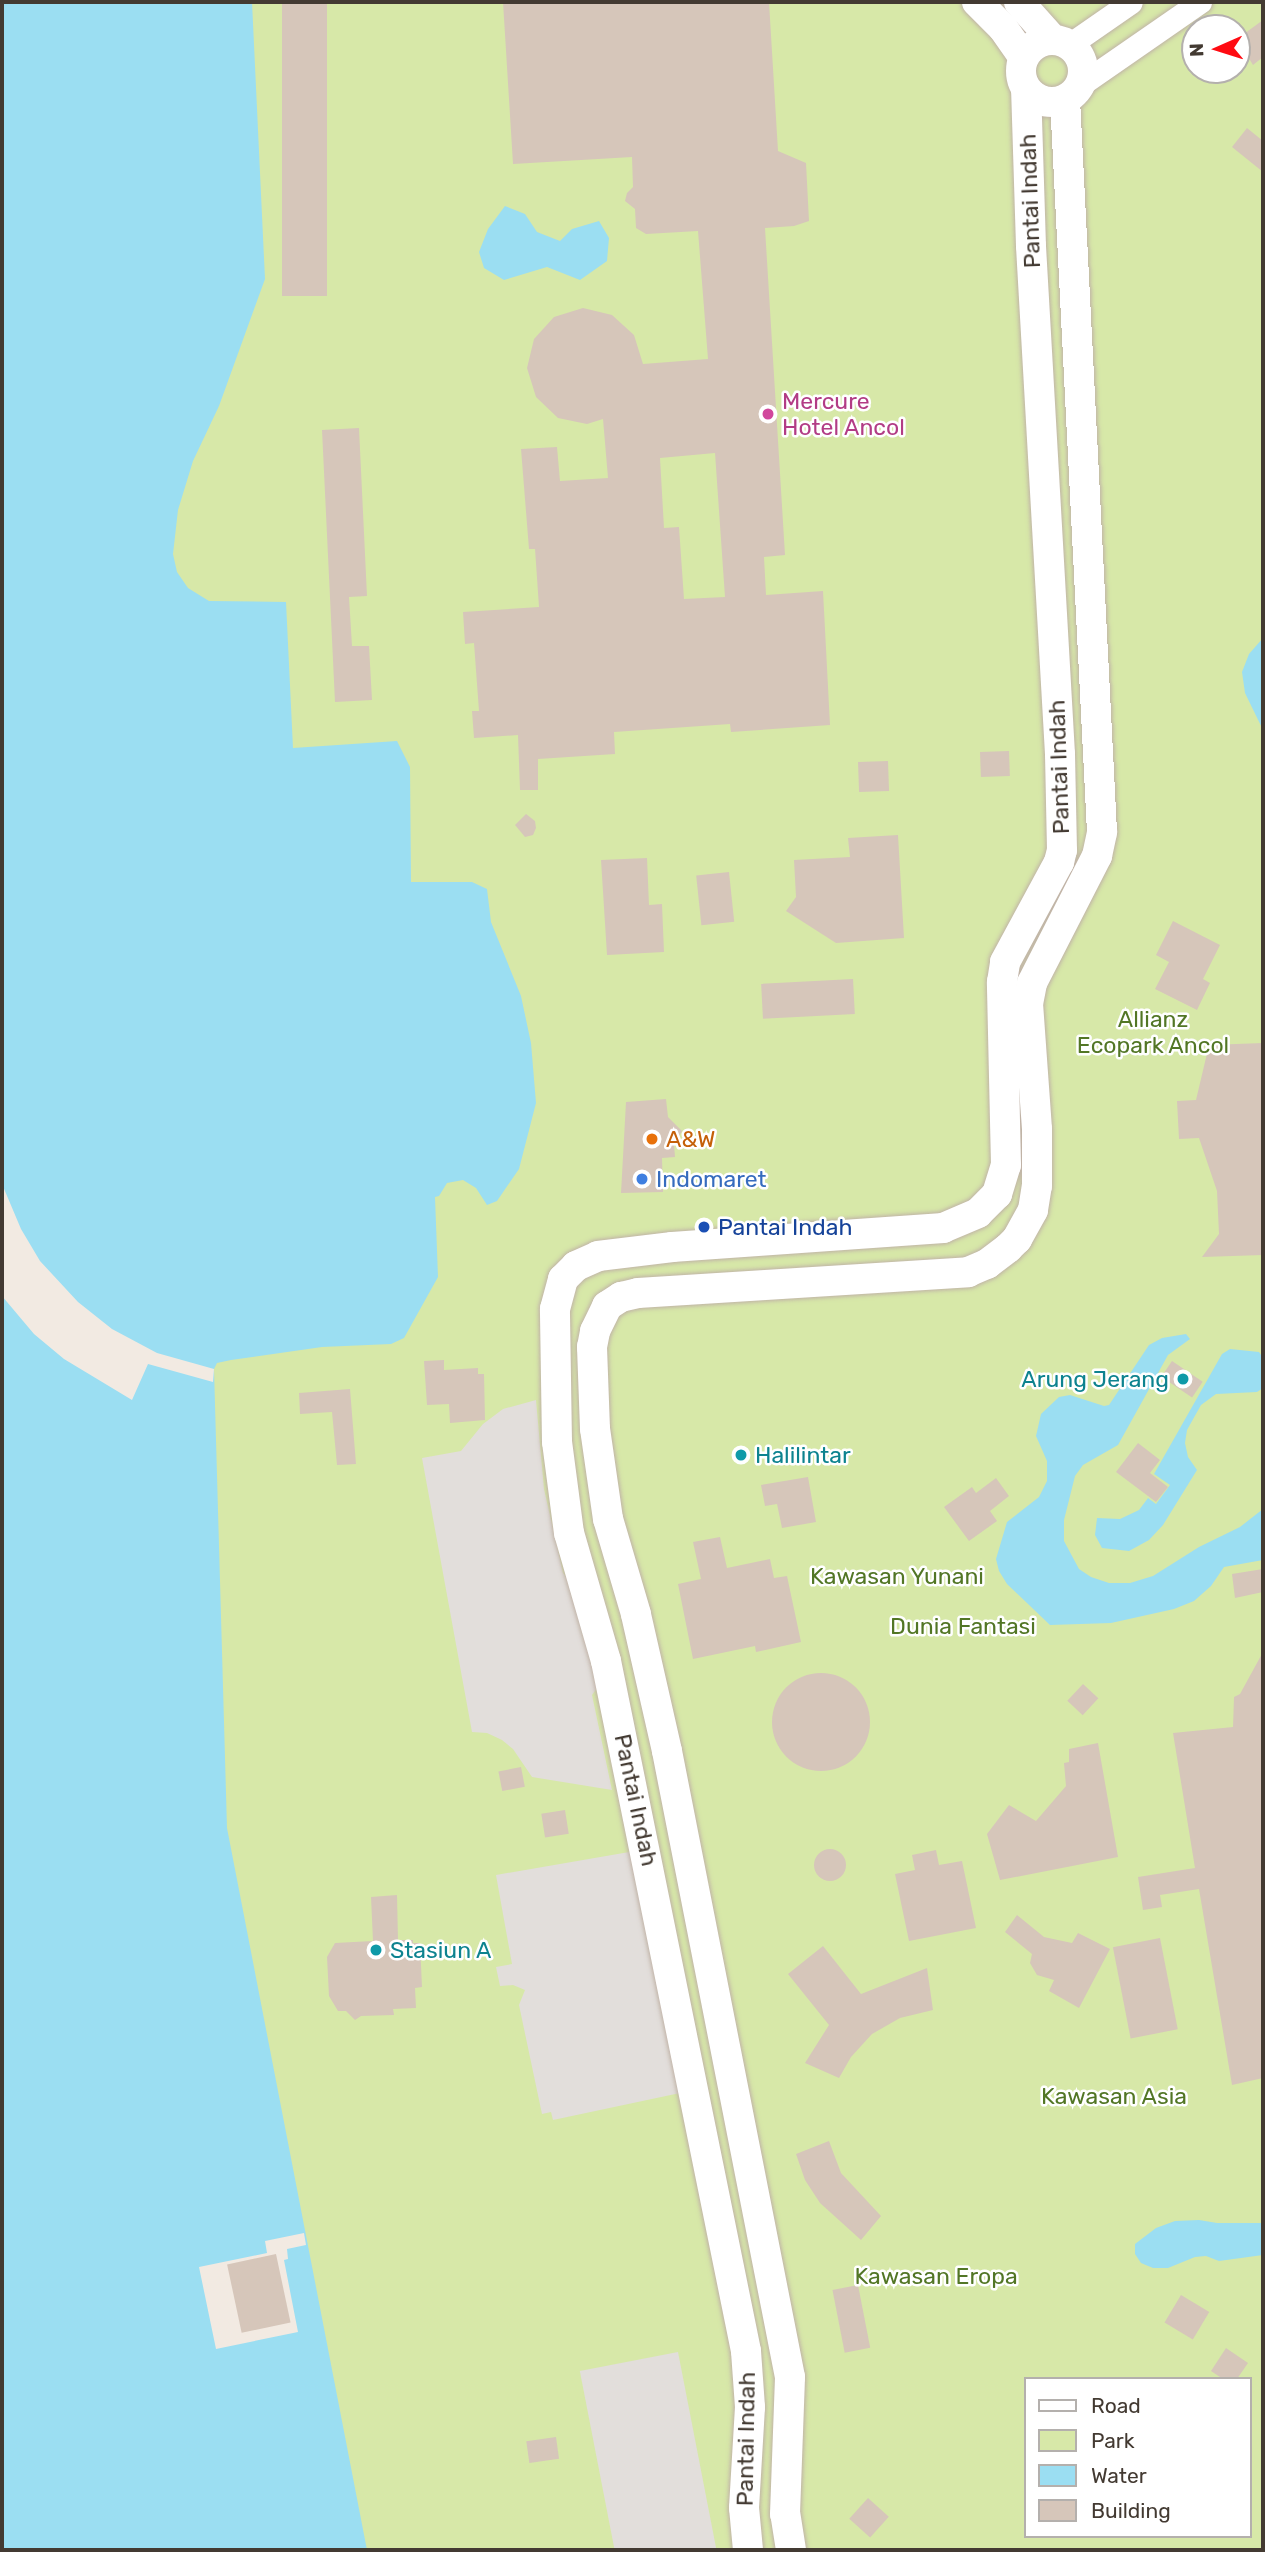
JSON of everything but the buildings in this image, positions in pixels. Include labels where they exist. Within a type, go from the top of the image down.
[{"type":"street","points":[[977,2],[1003,28],[1023,57]]},
{"type":"street","points":[[1019,2],[1081,63],[1072,93]]},
{"type":"street","points":[[1131,2],[1061,42],[1030,48],[1023,57],[1021,80],[1026,90],[1044,102],[1072,93],[1200,2]]},
{"type":"street","name":"Pantai Indah","points":[[748,2550],[744,2508],[750,2407],[746,2351],[606,1661],[569,1533],[557,1442],[555,1309],[563,1279],[576,1266],[598,1256],[672,1247],[943,1228],[978,1213],[997,1194],[1006,1165],[1002,982],[1005,962],[1059,862],[1062,850],[1060,754],[1030,232],[1026,90]]},
{"type":"street","name":"Pantai Indah","points":[[791,2550],[785,2514],[790,2377],[778,2301],[667,1751],[636,1614],[608,1519],[595,1429],[592,1347],[595,1331],[607,1306],[621,1297],[638,1293],[968,1272],[987,1264],[1008,1248],[1017,1239],[1033,1210],[1037,1186],[1037,1129],[1028,1004],[1032,983],[1097,856],[1102,832],[1072,93]]},
{"type":"green space","points":[[2,2],[1263,2],[1263,2550],[2,2550]]},
{"type":"shaded area","points":[[536,1400],[544,1489],[563,1573],[575,1589],[599,1685],[592,1695],[612,1790],[532,1777],[513,1749],[502,1740],[487,1733],[472,1732],[422,1458],[461,1451],[483,1424],[503,1409]]},
{"type":"shaded area","points":[[635,1851],[680,2093],[553,2120],[551,2112],[542,2114],[519,2005],[525,1990],[513,1985],[500,1986],[496,1967],[512,1964],[496,1875]]},
{"type":"shaded area","points":[[678,2352],[716,2549],[615,2550],[580,2371]]},
{"type":"water","points":[[2,2],[252,2],[265,279],[219,406],[193,461],[178,510],[173,554],[177,572],[188,588],[209,601],[286,602],[293,748],[397,741],[410,767],[411,882],[472,882],[487,889],[491,922],[521,996],[531,1043],[536,1103],[519,1169],[497,1201],[487,1205],[476,1188],[463,1180],[447,1183],[439,1196],[435,1197],[438,1277],[404,1338],[391,1344],[322,1347],[231,1360],[217,1363],[214,1369],[227,1828],[367,2550],[2,2550]]},
{"type":"water","points":[[505,206],[525,214],[537,232],[560,241],[572,229],[599,221],[609,238],[607,261],[580,280],[547,267],[504,280],[484,268],[479,252],[488,229]]},
{"type":"water","points":[[1263,638],[1263,730],[1245,693],[1242,672],[1249,654]]},
{"type":"water","points":[[1186,1334],[1190,1339],[1168,1355],[1118,1445],[1083,1465],[1075,1476],[1064,1520],[1064,1541],[1079,1569],[1091,1577],[1109,1583],[1130,1583],[1153,1576],[1199,1547],[1240,1527],[1263,1509],[1263,1560],[1224,1567],[1211,1586],[1194,1601],[1174,1609],[1111,1623],[1050,1625],[1007,1584],[996,1559],[1007,1522],[1039,1497],[1047,1481],[1047,1461],[1036,1436],[1041,1414],[1059,1397],[1070,1395],[1104,1406],[1109,1405],[1149,1345],[1162,1338]]},
{"type":"water","points":[[1230,1349],[1259,1352],[1263,1358],[1263,1388],[1257,1392],[1216,1394],[1201,1405],[1187,1430],[1185,1443],[1188,1457],[1197,1470],[1163,1525],[1149,1540],[1129,1551],[1102,1548],[1095,1535],[1097,1518],[1120,1519],[1139,1510],[1148,1498],[1156,1504],[1170,1485],[1154,1474],[1222,1354]]},
{"type":"water","points":[[1199,2220],[1217,2223],[1263,2223],[1263,2255],[1219,2261],[1206,2256],[1195,2257],[1168,2268],[1153,2268],[1141,2263],[1135,2254],[1135,2244],[1156,2228],[1175,2221]]},
{"type":"pier","points":[[2,1184],[21,1229],[40,1261],[78,1302],[112,1329],[157,1353],[214,1369],[213,1382],[148,1364],[132,1400],[64,1359],[34,1334],[2,1296]]},
{"type":"pier","points":[[304,2233],[306,2245],[287,2249],[288,2259],[284,2260],[298,2332],[216,2349],[199,2267],[267,2253],[265,2241]]},
{"type":"place","name":"Mercure Hotel Ancol","points":[[768,414]]},
{"type":"place","name":"A&W","points":[[652,1139]]},
{"type":"place","name":"Indomaret","points":[[642,1179]]},
{"type":"place","name":"Pantai Indah","points":[[704,1227]]},
{"type":"place","name":"Arung Jerang","points":[[1183,1379]]},
{"type":"place","name":"Halilintar","points":[[741,1455]]},
{"type":"place","name":"Stasiun A","points":[[376,1950]]},
{"type":"park label","name":"Allianz Ecopark Ancol","points":[[1153,1032]]},
{"type":"park label","name":"Kawasan Yunani","points":[[897,1576]]},
{"type":"park label","name":"Dunia Fantasi","points":[[963,1626]]},
{"type":"park label","name":"Kawasan Asia","points":[[1114,2096]]},
{"type":"park label","name":"Kawasan Eropa","points":[[936,2276]]}]
